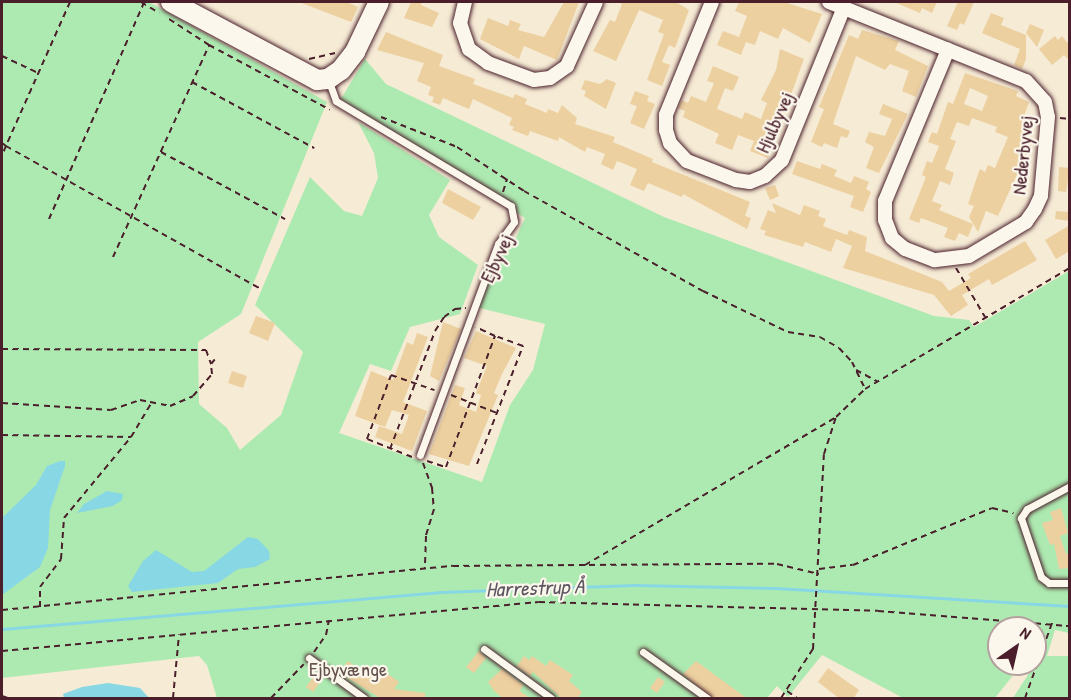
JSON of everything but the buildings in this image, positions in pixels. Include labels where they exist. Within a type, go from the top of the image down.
[{"type":"street","points":[[171,2],[301,74],[328,79],[341,70],[355,52],[379,2]]},
{"type":"street","points":[[465,2],[459,23],[469,50],[488,63],[534,80],[550,78],[567,66],[596,2]]},
{"type":"street","name":"Hjulbyvej","points":[[712,2],[666,114],[666,130],[670,143],[687,161],[736,180],[750,182],[765,176],[782,160],[844,7]]},
{"type":"street","name":"Nederbyvej","points":[[830,2],[1026,81],[1045,102],[1048,117],[1041,196],[1026,222],[969,256],[951,260],[934,260],[905,249],[892,238],[885,220],[885,201],[948,50]]},
{"type":"lane","name":"Ejbyvej","points":[[328,79],[336,101],[511,207],[514,222],[498,244],[421,457]]},
{"type":"lane","points":[[1070,486],[1022,515],[1041,577],[1049,583],[1070,583]]},
{"type":"lane","points":[[484,649],[551,699]]},
{"type":"lane","points":[[643,652],[707,699]]},
{"type":"lane","points":[[309,658],[364,699]]},
{"type":"path","points":[[2,154],[70,2]]},
{"type":"path","points":[[48,219],[143,2],[209,45],[330,110]]},
{"type":"path","points":[[113,257],[209,45]]},
{"type":"path","points":[[303,61],[332,53],[355,52]]},
{"type":"path","points":[[2,56],[39,72]]},
{"type":"path","points":[[192,82],[314,148]]},
{"type":"path","points":[[380,116],[457,147],[703,291],[788,332],[820,336],[840,348],[866,389]]},
{"type":"path","points":[[2,143],[259,288]]},
{"type":"path","points":[[161,152],[285,219]]},
{"type":"path","points":[[500,201],[507,178]]},
{"type":"path","points":[[951,260],[985,317]]},
{"type":"path","points":[[584,565],[836,417],[866,389],[1070,268]]},
{"type":"path","points":[[390,449],[444,317],[455,309],[474,308]]},
{"type":"path","points":[[468,324],[523,346],[477,464]]},
{"type":"path","points":[[495,336],[469,402],[446,467],[367,439],[390,375],[469,402],[497,413]]},
{"type":"path","points":[[2,349],[206,350],[212,374],[193,396],[170,406],[140,400],[111,410],[2,403]]},
{"type":"path","points":[[210,364],[215,359]]},
{"type":"path","points":[[856,370],[879,381]]},
{"type":"path","points":[[40,607],[40,587],[61,559],[64,518],[131,437],[152,403]]},
{"type":"path","points":[[781,699],[813,649],[817,611],[824,454],[836,417]]},
{"type":"path","points":[[2,435],[131,437]]},
{"type":"path","points":[[421,457],[432,488],[434,509],[426,536],[425,569]]},
{"type":"path","points":[[819,569],[854,565],[992,508],[1022,515]]},
{"type":"path","points":[[2,610],[425,569],[777,564],[819,574]]},
{"type":"path","points":[[2,651],[539,602],[878,611],[1070,626]]},
{"type":"path","points":[[1025,699],[1052,623]]},
{"type":"path","points":[[173,699],[179,634]]},
{"type":"path","points":[[787,691],[797,699]]},
{"type":"path","points":[[2,696],[8,699]]},
{"type":"green space","name":"Ejbyvænge","points":[[2,2],[149,2],[327,102],[241,314],[198,342],[199,404],[227,428],[240,450],[281,415],[303,352],[255,305],[310,177],[344,211],[362,216],[378,178],[374,153],[358,122],[450,180],[429,215],[439,237],[478,265],[460,314],[410,327],[391,371],[370,364],[339,433],[482,482],[510,405],[533,370],[545,324],[476,307],[498,247],[513,244],[525,218],[341,99],[365,59],[386,84],[664,217],[934,316],[969,320],[974,327],[1069,271],[1069,633],[1055,630],[1047,656],[1047,616],[987,616],[987,676],[1012,676],[995,698],[903,698],[822,655],[788,697],[777,686],[767,698],[217,698],[207,665],[199,656],[2,678]]},
{"type":"green space","points":[[1047,656],[1069,656],[1069,698],[1013,698],[1027,676],[1047,676]]},
{"type":"water","points":[[65,461],[65,466],[50,510],[48,548],[40,567],[2,595],[2,518],[36,485],[47,466]]},
{"type":"water","points":[[107,491],[123,494],[122,500],[113,506],[77,513],[84,504]]},
{"type":"water","points":[[248,537],[258,539],[269,551],[270,559],[255,567],[238,569],[218,583],[132,592],[128,586],[143,561],[156,550],[192,572],[204,571]]},
{"type":"water","points":[[108,683],[140,688],[149,698],[64,698],[63,694],[82,687]]},
{"type":"waterway","name":"Harrestrup Å","points":[[2,629],[441,592],[635,585],[776,588],[1070,606]]}]
